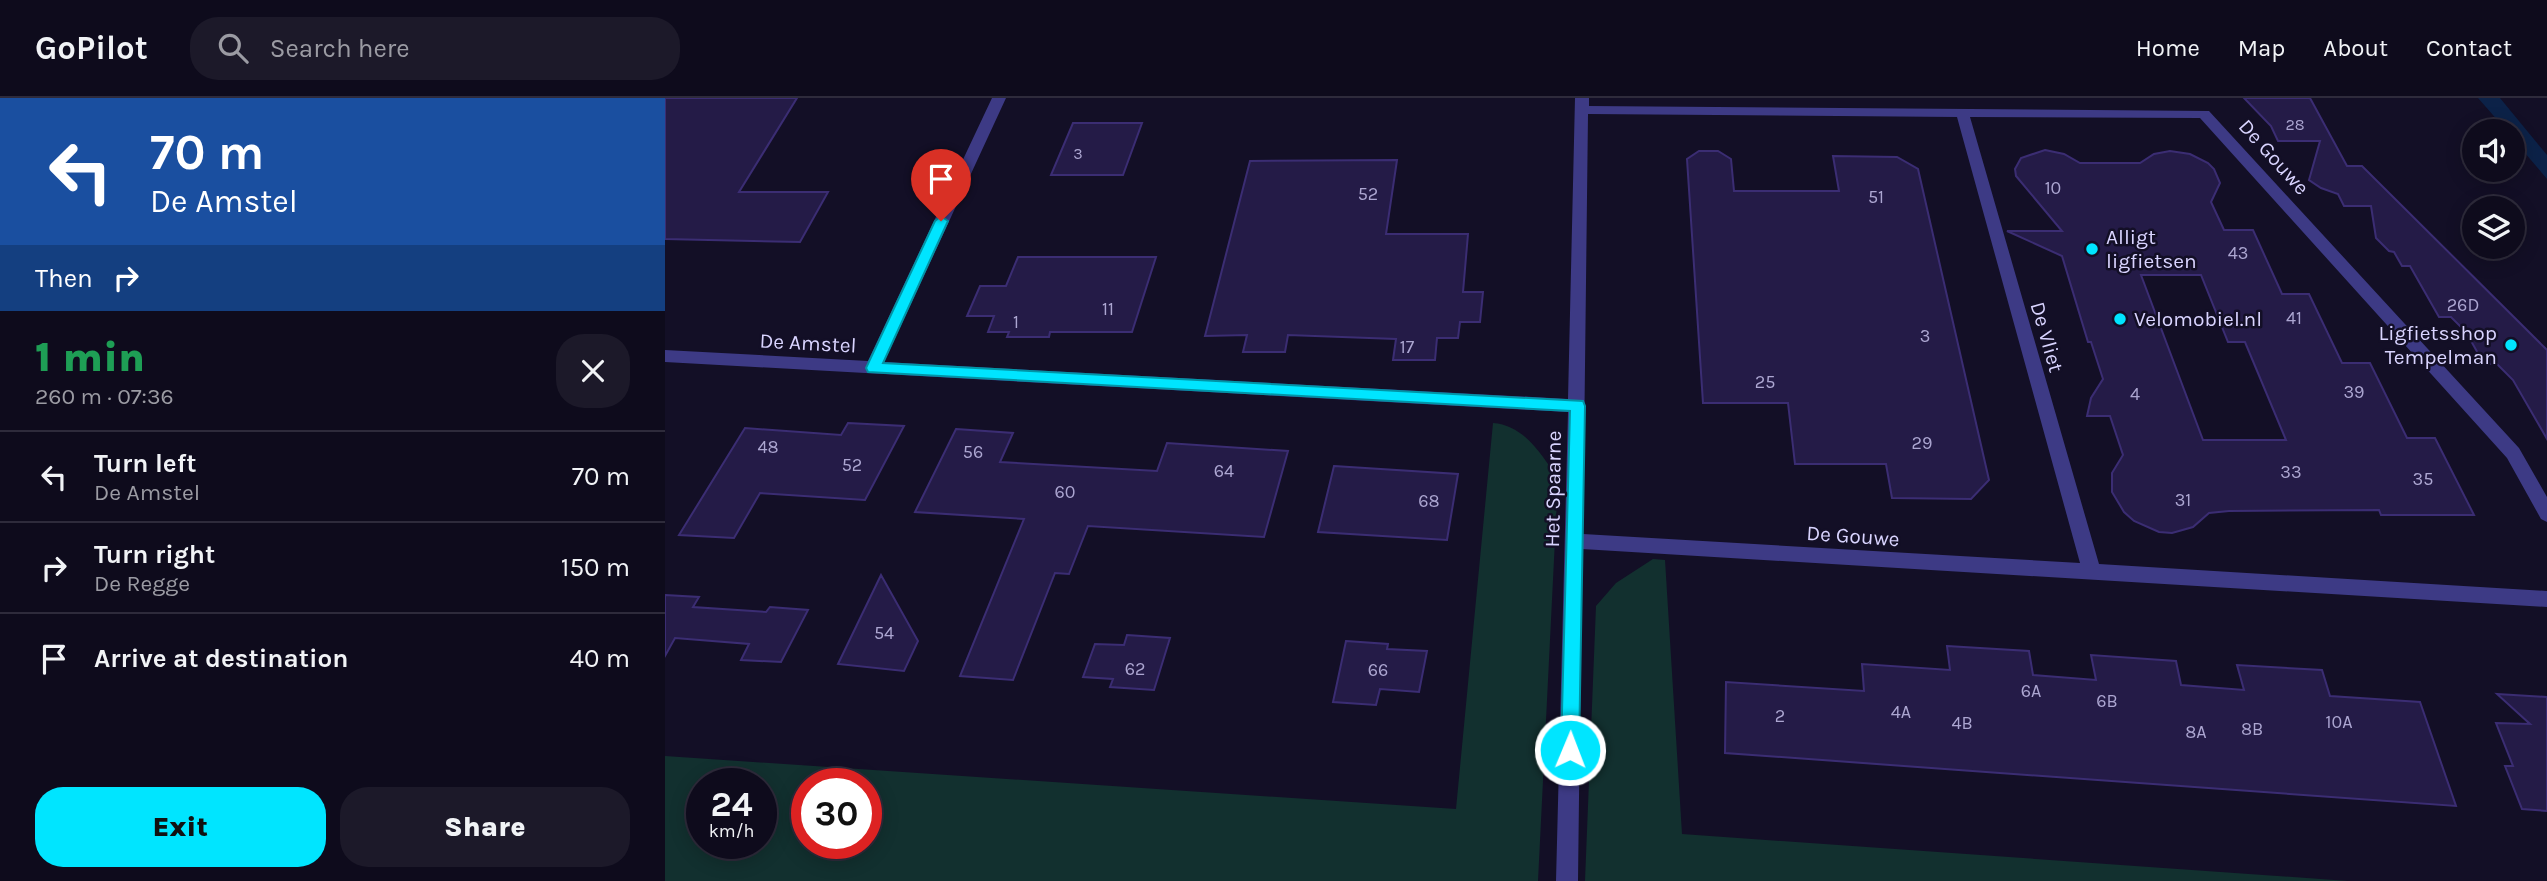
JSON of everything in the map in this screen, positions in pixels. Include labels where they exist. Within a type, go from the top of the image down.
[{"type":"street","points":[[873,368],[999,98]]},
{"type":"street","name":"De Gouwe","points":[[1582,104],[2204,114],[2513,453],[2547,514]]},
{"type":"street","name":"Het Spaarne","points":[[1567,881],[1582,104]]},
{"type":"street","name":"De Vliet","points":[[1962,112],[2092,573]]},
{"type":"street","name":"De Amstel","points":[[665,356],[1577,406]]},
{"type":"street","name":"De Gouwe","points":[[1575,541],[2547,599]]},
{"type":"green space","points":[[1493,423],[1514,429],[1523,435],[1539,451],[1558,479],[1538,881],[665,881],[665,756],[844,768],[791,768],[791,859],[882,859],[882,771],[1456,809]]},
{"type":"green space","points":[[1653,559],[1665,560],[1682,834],[2348,881],[1585,881],[1596,606],[1616,583]]},
{"type":"water","points":[[2478,98],[2500,98],[2517,119],[2496,119]]},
{"type":"water","points":[[2525,128],[2547,155],[2547,179],[2525,153]]},
{"type":"building","points":[[665,98],[797,98],[739,192],[828,192],[800,242],[665,239]]},
{"type":"building","points":[[2244,98],[2310,98],[2347,166],[2362,166],[2547,350],[2547,439],[2513,380],[2497,364],[2484,364],[2466,332],[2451,317],[2439,317],[2410,266],[2402,266],[2394,252],[2389,251],[2376,238],[2371,206],[2344,206],[2338,194],[2309,180],[2320,141],[2278,141],[2271,126]]},
{"type":"building","points":[[1073,123],[1142,123],[1123,175],[1051,175]]},
{"type":"building","points":[[2045,150],[2064,154],[2080,163],[2140,163],[2154,154],[2170,151],[2190,154],[2208,163],[2220,183],[2211,202],[2224,230],[2253,230],[2282,294],[2309,294],[2342,363],[2370,363],[2407,438],[2435,438],[2474,515],[2381,515],[2379,510],[2229,511],[2209,513],[2193,527],[2172,533],[2159,532],[2134,521],[2124,512],[2112,492],[2112,473],[2123,455],[2110,416],[2087,416],[2091,398],[2103,379],[2091,342],[2088,342],[2062,256],[2007,231],[2062,231],[2016,176],[2015,169],[2021,158]],"holes":[[[2141,275],[2201,275],[2228,342],[2245,342],[2286,440],[2203,440]]]},
{"type":"building","points":[[1699,151],[1718,151],[1731,159],[1734,191],[1839,191],[1833,156],[1897,157],[1918,169],[1989,480],[1971,499],[1892,498],[1886,464],[1795,464],[1788,403],[1703,403],[1687,159]]},
{"type":"building","points":[[1397,160],[1386,234],[1468,234],[1463,292],[1483,292],[1480,322],[1460,322],[1458,338],[1437,338],[1435,360],[1393,360],[1396,339],[1288,335],[1285,352],[1243,352],[1247,335],[1205,336],[1250,161]]},
{"type":"building","points":[[1018,257],[1156,257],[1132,332],[1050,332],[1049,337],[1007,337],[1009,332],[988,332],[994,316],[967,316],[980,286],[1006,286]]},
{"type":"building","points":[[848,423],[904,426],[865,500],[760,493],[734,538],[679,535],[745,428],[841,435]]},
{"type":"building","points":[[956,429],[1013,433],[1000,462],[1157,471],[1167,443],[1288,451],[1264,537],[1088,526],[1069,574],[1055,573],[1013,680],[960,676],[1024,519],[915,512]]},
{"type":"building","points":[[1334,466],[1458,474],[1447,540],[1318,532]]},
{"type":"building","points":[[881,575],[918,641],[904,671],[838,664]]},
{"type":"building","points":[[665,595],[699,597],[693,607],[766,612],[770,607],[808,610],[781,662],[741,660],[749,644],[675,638],[665,656]]},
{"type":"building","points":[[1127,635],[1170,638],[1154,690],[1110,687],[1113,679],[1083,677],[1095,644],[1124,645]]},
{"type":"building","points":[[1346,641],[1388,644],[1387,649],[1427,651],[1419,692],[1380,689],[1376,705],[1333,702]]},
{"type":"building","points":[[1947,646],[2029,651],[2033,675],[2096,680],[2091,655],[2176,661],[2181,685],[2244,690],[2237,665],[2322,670],[2330,696],[2420,702],[2456,806],[1725,753],[1726,682],[1864,691],[1862,664],[1950,670]]},
{"type":"building","points":[[2497,694],[2547,697],[2547,811],[2522,809],[2505,766],[2513,766],[2496,723],[2530,724]]},
{"type":"place","name":"Alligt ligfietsen","points":[[2092,249]]},
{"type":"place","name":"Velomobiel.nl","points":[[2120,319]]},
{"type":"place","name":"Ligfietsshop Tempelman","points":[[2511,345]]},
{"type":"route","points":[[941,221],[873,368],[1577,406],[1570,750]]}]
